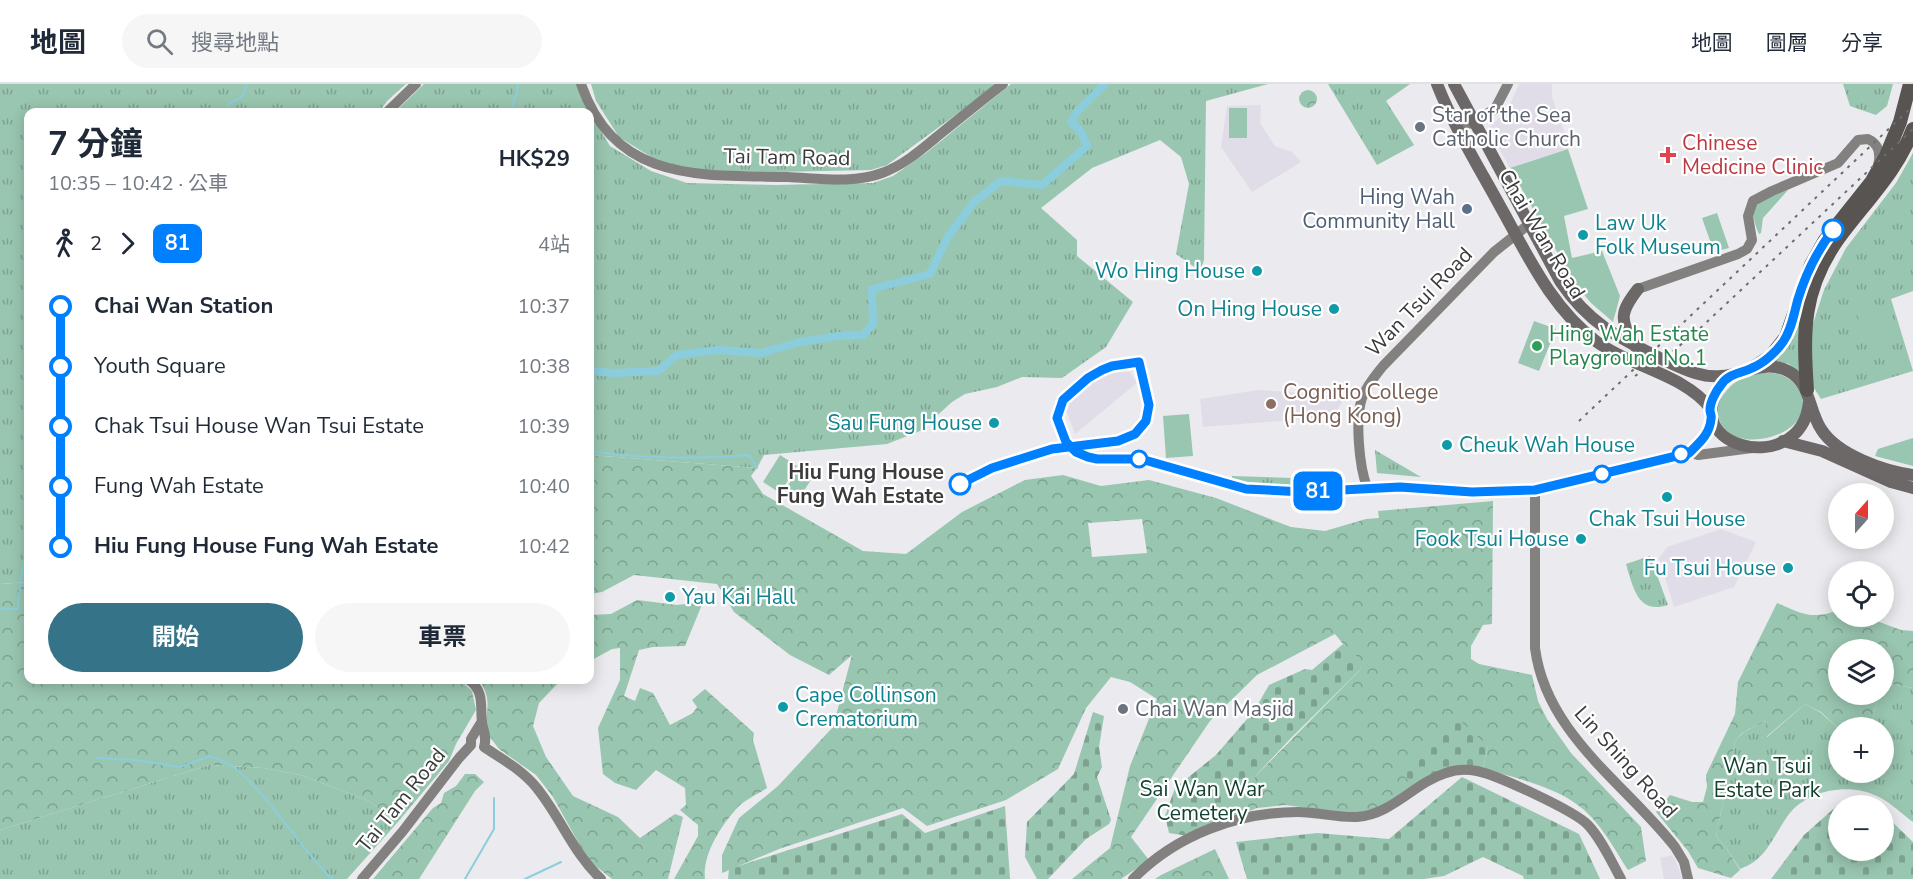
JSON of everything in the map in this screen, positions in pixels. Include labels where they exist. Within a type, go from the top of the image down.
[{"type":"highway","points":[[1753,368],[1771,356],[1783,342],[1791,326],[1806,276],[1815,257],[1833,230],[1872,181],[1892,143],[1910,84]]},
{"type":"highway","points":[[1808,395],[1805,324],[1812,291],[1838,239],[1896,166],[1913,129]]},
{"type":"main road","name":"Chai Wan Road","points":[[1437,84],[1458,130],[1554,299],[1588,335],[1616,354],[1697,394],[1727,439],[1752,448]]},
{"type":"main road","name":"Chai Wan Road","points":[[1454,84],[1560,281],[1573,299],[1607,330],[1635,346],[1693,373],[1705,376],[1731,375],[1753,368],[1781,368],[1797,378],[1808,395],[1821,429],[1836,446],[1881,467],[1913,475]]},
{"type":"main road","points":[[1635,346],[1623,318],[1625,306],[1638,289]]},
{"type":"main road","points":[[1711,413],[1721,384],[1731,375]]},
{"type":"main road","points":[[1752,448],[1783,441],[1798,432],[1806,418],[1808,395]]},
{"type":"main road","points":[[1783,441],[1808,446],[1891,482],[1913,488]]},
{"type":"street","points":[[391,108],[416,84]]},
{"type":"street","name":"Tai Tam Road","points":[[581,84],[592,108]]},
{"type":"street","name":"Tai Tam Road","points":[[594,112],[613,136],[639,156],[664,168],[698,174],[851,178],[879,174],[904,162],[1003,84]]},
{"type":"street","points":[[1458,130],[1495,109],[1508,84]]},
{"type":"street","points":[[1638,289],[1747,249],[1752,240],[1748,216],[1751,205],[1758,198],[1838,163],[1855,141],[1871,140],[1879,152],[1872,181]]},
{"type":"street","name":"Wan Tsui Road","points":[[1528,225],[1515,233],[1494,252],[1383,366],[1369,385],[1359,410],[1362,474],[1367,487],[1414,487],[1472,492],[1535,490],[1689,453],[1698,455],[1752,448]]},
{"type":"street","points":[[1689,453],[1705,436],[1711,413]]},
{"type":"street","name":"Lin Shing Road","points":[[1535,490],[1535,648],[1544,688],[1567,728],[1676,847],[1684,862],[1688,879]]},
{"type":"street","points":[[474,684],[481,695],[485,743]]},
{"type":"street","name":"Tai Tam Road","points":[[362,879],[473,741],[482,722]]},
{"type":"street","points":[[473,741],[480,735],[485,743],[535,785],[584,860],[600,879]]},
{"type":"street","points":[[1134,879],[1168,850],[1199,833],[1222,824],[1281,813],[1307,812],[1354,817],[1371,815],[1394,804],[1438,776],[1448,772],[1466,770],[1489,775],[1578,817],[1594,833],[1621,879]]},
{"type":"shaded area","points":[[1519,84],[1552,84],[1552,97],[1570,148],[1510,168],[1491,134],[1490,127],[1508,109]]},
{"type":"shaded area","points":[[1261,105],[1260,123],[1275,146],[1292,152],[1301,162],[1252,192],[1221,147],[1227,106]]},
{"type":"shaded area","points":[[1117,370],[1130,372],[1137,383],[1075,434],[1066,410],[1071,400],[1100,378]]},
{"type":"shaded area","name":"Cognitio College (Hong Kong)","points":[[1259,390],[1345,396],[1336,413],[1331,417],[1203,427],[1200,399]]},
{"type":"shaded area","points":[[1721,529],[1756,542],[1734,587],[1674,607],[1659,558],[1667,547]]},
{"type":"shaded area","points":[[1672,855],[1682,879],[1664,879],[1660,858]]},
{"type":"green space","points":[[0,84],[406,84],[382,108],[24,108],[24,582],[0,584]]},
{"type":"green space","points":[[424,84],[578,84],[586,108],[399,108]]},
{"type":"green space","points":[[591,84],[998,84],[887,165],[871,170],[775,172],[689,170],[656,160],[619,137],[596,101]]},
{"type":"green space","points":[[1011,84],[1268,84],[1206,101],[1204,260],[1200,271],[1176,254],[1189,184],[1181,157],[1160,140],[1092,168],[1041,208],[1077,240],[1077,256],[1133,302],[1106,347],[1062,378],[1022,377],[997,387],[965,394],[952,402],[920,431],[887,444],[764,455],[757,468],[594,455],[594,120],[610,146],[651,171],[687,183],[775,185],[873,183],[893,176],[926,153]]},
{"type":"green space","points":[[1328,84],[1410,84],[1386,101],[1414,145],[1377,165]]},
{"type":"green space","points":[[1843,84],[1893,84],[1887,106],[1876,115],[1850,106]]},
{"type":"green space","points":[[1308,90],[1314,93],[1317,99],[1314,105],[1308,108],[1302,105],[1299,99],[1302,93]]},
{"type":"green space","points":[[1229,108],[1247,108],[1247,138],[1229,138]]},
{"type":"green space","points":[[1568,149],[1588,209],[1564,216],[1572,258],[1602,251],[1620,296],[1613,322],[1591,303],[1575,284],[1510,168]]},
{"type":"green space","points":[[1913,153],[1913,291],[1891,299],[1913,371],[1821,399],[1812,385],[1809,336],[1824,290],[1846,248],[1896,183]]},
{"type":"green space","points":[[1788,190],[1763,218],[1759,234],[1753,214],[1754,207],[1762,199]]},
{"type":"green space","points":[[1717,213],[1729,248],[1714,252],[1702,218]]},
{"type":"green space","points":[[1805,290],[1801,375],[1789,364],[1774,361]]},
{"type":"green space","points":[[1884,306],[1888,319],[1861,327],[1857,314]]},
{"type":"green space","name":"Hing Wah Estate Playground No.1","points":[[1534,321],[1556,329],[1539,371],[1518,363]]},
{"type":"green space","points":[[1889,324],[1893,338],[1867,345],[1863,332]]},
{"type":"green space","points":[[1763,373],[1781,375],[1796,386],[1803,402],[1800,417],[1789,428],[1774,436],[1756,439],[1739,438],[1725,430],[1718,415],[1718,404],[1728,389],[1737,381]]},
{"type":"green space","points":[[1189,414],[1193,456],[1166,458],[1163,416]]},
{"type":"green space","points":[[1913,438],[1913,466],[1875,456],[1878,449]]},
{"type":"green space","points":[[1375,450],[1421,477],[1377,473]]},
{"type":"green space","points":[[594,455],[757,468],[751,476],[763,494],[863,551],[906,554],[962,512],[1025,480],[1063,475],[1101,486],[1149,480],[1216,498],[1291,527],[1325,531],[1366,519],[1379,518],[1378,511],[1493,501],[1492,624],[1483,625],[1471,646],[1471,659],[1479,664],[1532,675],[1538,701],[1547,719],[1571,753],[1641,827],[1646,861],[1628,870],[1598,825],[1575,803],[1543,787],[1483,768],[1488,746],[1414,787],[1389,804],[1355,814],[1285,805],[1257,808],[1242,814],[1232,800],[1360,670],[1361,661],[1335,634],[1257,675],[1210,721],[1131,837],[1149,860],[1121,879],[1072,879],[1110,848],[1130,766],[1157,699],[1130,682],[1111,677],[1086,708],[1058,769],[1006,800],[927,826],[903,808],[779,849],[722,873],[722,855],[739,818],[778,786],[833,727],[852,655],[829,675],[790,655],[734,612],[717,584],[634,575],[602,592],[594,593]],"holes":[[[1142,519],[1147,553],[1092,557],[1088,523]]]},
{"type":"green space","points":[[780,455],[797,466],[780,493],[763,482]]},
{"type":"green space","points":[[800,466],[814,475],[798,500],[784,492]]},
{"type":"green space","points":[[1232,476],[1292,478],[1292,486],[1248,482],[1232,478]]},
{"type":"green space","points":[[1650,556],[1668,605],[1649,606],[1638,596],[1631,581],[1626,564]]},
{"type":"green space","points":[[24,582],[24,684],[464,684],[472,691],[476,710],[449,761],[397,823],[369,801],[301,775],[264,768],[209,765],[0,830],[0,584]]},
{"type":"green space","points":[[637,600],[677,605],[703,602],[685,646],[639,650],[624,696],[635,701],[640,688],[653,693],[670,725],[693,713],[697,707],[692,700],[705,689],[754,733],[753,740],[767,788],[739,806],[726,821],[710,850],[705,879],[674,879],[698,836],[698,825],[680,810],[686,805],[685,788],[656,770],[636,790],[615,783],[603,774],[598,728],[620,680],[620,648],[612,649],[594,659],[594,615],[611,614]]},
{"type":"green space","points":[[1777,603],[1807,614],[1828,613],[1828,627],[1893,627],[1913,631],[1913,688],[1894,685],[1894,639],[1828,639],[1828,705],[1876,705],[1873,717],[1828,719],[1821,712],[1805,704],[1766,737],[1766,721],[1741,734],[1735,741],[1716,837],[1725,846],[1740,870],[1731,878],[1698,868],[1688,851],[1656,812],[1670,795],[1692,802],[1703,802],[1707,787],[1706,775],[1735,714],[1738,682]]},
{"type":"green space","name":"Sai Wan War Cemetery","points":[[1343,644],[1362,661],[1360,670],[1291,738],[1233,800],[1242,814],[1188,836],[1169,833],[1165,816],[1175,788],[1216,755],[1254,711],[1269,685],[1305,669],[1312,670]]},
{"type":"green space","points":[[482,684],[557,684],[539,703],[533,726],[546,757],[573,796],[618,817],[640,838],[675,814],[683,817],[668,879],[612,879],[588,860],[553,797],[536,775],[499,749],[484,729],[487,698]]},
{"type":"green space","name":"Wan Tsui Estate Park","points":[[1894,685],[1913,688],[1913,822],[1894,807],[1894,795],[1875,795],[1856,790],[1831,790],[1797,805],[1761,856],[1740,869],[1716,837],[1735,741],[1738,737],[1766,721],[1767,737],[1805,704],[1828,719],[1828,783],[1894,783],[1894,717],[1873,717],[1876,705],[1894,705]]},
{"type":"green space","points":[[1902,695],[1913,695],[1913,718],[1902,718]]},
{"type":"green space","points":[[1093,712],[1104,716],[1099,747],[1102,767],[1097,777],[1111,820],[1109,824],[1086,839],[1048,879],[1037,879],[1025,857],[1027,822],[1074,774]]},
{"type":"green space","points":[[1456,717],[1488,746],[1483,768],[1447,768],[1414,787],[1404,776],[1406,769]]},
{"type":"green space","points":[[209,765],[264,768],[301,775],[369,801],[397,823],[347,879],[0,879],[0,830]]},
{"type":"green space","points":[[465,774],[475,774],[484,782],[475,791],[419,879],[373,879],[433,808],[441,803],[444,793],[456,786]]},
{"type":"green space","points":[[1462,777],[1579,834],[1600,879],[1524,879],[1523,876],[1483,857],[1444,876],[1424,879],[1247,879],[1236,842],[1317,833],[1389,839]]},
{"type":"green space","points":[[1005,806],[1010,879],[728,879],[729,869],[902,814],[925,833]]},
{"type":"green space","points":[[1828,814],[1828,861],[1894,861],[1894,824],[1913,842],[1913,879],[1771,879],[1804,835]]},
{"type":"green space","points":[[1215,849],[1229,879],[1155,879],[1161,875]]},
{"type":"waterway","points":[[228,108],[228,104],[242,97],[247,84]]},
{"type":"waterway","points":[[512,108],[518,84]]},
{"type":"waterway","points":[[594,371],[658,371],[677,355],[718,350],[761,353],[800,342],[863,335],[873,324],[872,289],[930,274],[947,238],[974,202],[1001,181],[1042,185],[1087,146],[1081,132],[1071,122],[1076,113],[1105,84]]},
{"type":"waterway","points":[[594,452],[629,456],[669,457],[749,455],[757,468]]},
{"type":"waterway","points":[[0,609],[18,609],[24,562]]},
{"type":"waterway","points":[[96,758],[135,760],[180,767],[210,756],[226,762],[249,780],[307,852],[332,879]]},
{"type":"waterway","points":[[465,879],[494,829],[494,798]]},
{"type":"waterway","points":[[525,879],[561,862]]},
{"type":"railway","points":[[1579,421],[1913,106]]},
{"type":"railway","points":[[1635,376],[1694,334],[1913,129]]},
{"type":"bus line","name":"81","points":[[960,484],[992,468],[1052,449],[1074,446],[1096,443],[1118,441],[1135,434],[1146,421],[1149,405],[1139,362],[1112,366],[1097,372],[1063,400],[1057,418],[1061,434],[1066,442],[1072,449],[1076,452],[1097,459],[1141,459],[1246,489],[1303,492],[1367,487],[1472,492],[1535,490],[1689,453],[1707,432],[1712,418],[1710,408],[1721,384],[1731,375],[1753,368],[1771,356],[1783,342],[1789,332],[1801,288],[1811,265],[1833,230]]},
{"type":"place","name":"Star of the Sea Catholic Church","points":[[1420,127]]},
{"type":"place","name":"Chinese Medicine Clinic","points":[[1668,155]]},
{"type":"place","name":"Hing Wah Community Hall","points":[[1467,209]]},
{"type":"place","name":"Law Uk Folk Museum","points":[[1583,235]]},
{"type":"place","name":"Wo Hing House","points":[[1257,271]]},
{"type":"place","name":"On Hing House","points":[[1334,309]]},
{"type":"place","name":"Hing Wah Estate Playground No.1","points":[[1537,346]]},
{"type":"place","name":"Cognitio College (Hong Kong)","points":[[1271,404]]},
{"type":"place","name":"Sau Fung House","points":[[994,423]]},
{"type":"place","name":"Cheuk Wah House","points":[[1447,445]]},
{"type":"place","name":"Hiu Fung House Fung Wah Estate","points":[[960,484]]},
{"type":"place","name":"Chak Tsui House","points":[[1667,497]]},
{"type":"place","name":"Fook Tsui House","points":[[1581,539]]},
{"type":"place","name":"Fu Tsui House","points":[[1788,568]]},
{"type":"place","name":"Yau Kai Hall","points":[[670,597]]},
{"type":"place","name":"Cape Collinson Crematorium","points":[[783,707]]},
{"type":"place","name":"Chai Wan Masjid","points":[[1123,709]]}]
